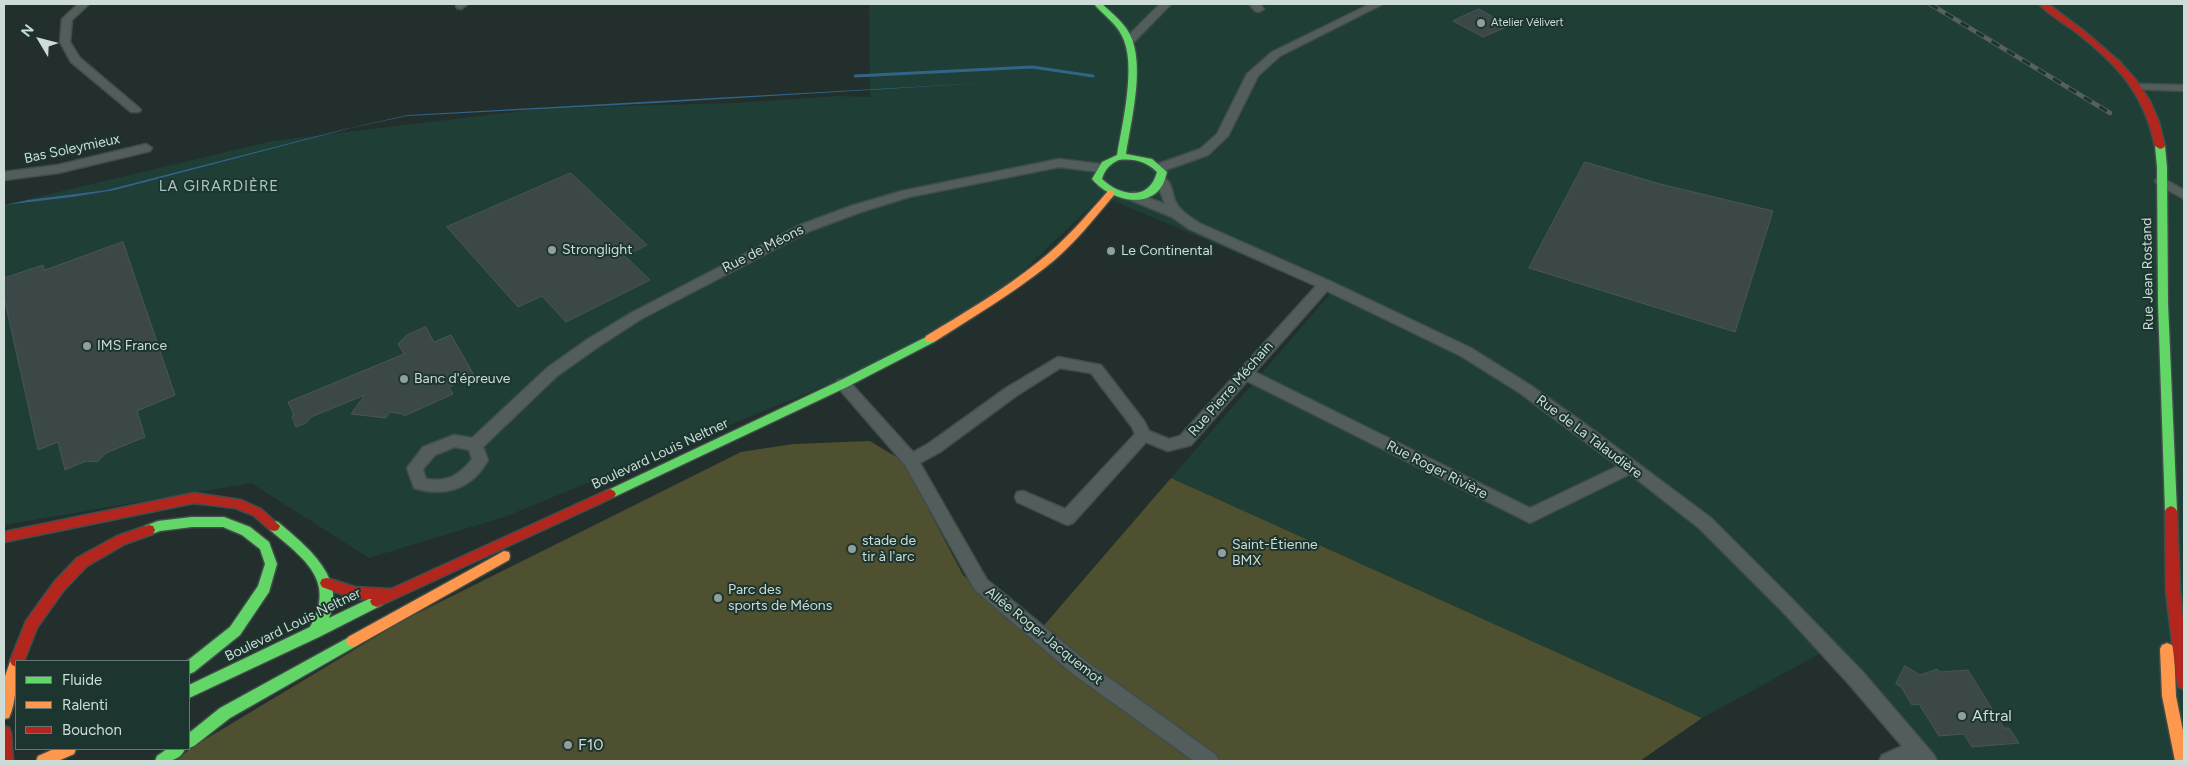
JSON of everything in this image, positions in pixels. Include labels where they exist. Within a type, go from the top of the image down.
[{"type":"street","points":[[84,4],[67,19],[65,42],[75,60],[135,110]]},
{"type":"street","points":[[1098,4],[1114,20],[1129,41],[1131,60],[1121,157]]},
{"type":"street","points":[[1129,41],[1166,4]]},
{"type":"street","points":[[1159,168],[1204,152],[1222,136],[1253,74],[1276,54],[1378,4]]},
{"type":"street","name":"Rue Jean Rostand","points":[[2043,4],[2092,41],[2116,62],[2138,87],[2158,129],[2162,167],[2163,303],[2170,445],[2173,591],[2184,683]]},
{"type":"street","points":[[2138,87],[2184,88]]},
{"type":"street","name":"Bas Soleymieux","points":[[4,176],[29,174],[73,166],[146,148]]},
{"type":"street","points":[[1121,157],[1140,158],[1150,161],[1159,168],[1162,172],[1162,181],[1154,190],[1133,196],[1112,193],[1099,184],[1097,178],[1100,168],[1112,159],[1121,157]]},
{"type":"street","name":"Rue de Méons","points":[[475,445],[552,372],[593,343],[644,312],[805,228],[856,208],[907,194],[1060,163],[1100,168]]},
{"type":"street","name":"Rue de La Talaudière","points":[[1162,181],[1168,201],[1177,214]]},
{"type":"street","points":[[2161,181],[2184,195]]},
{"type":"street","name":"Boulevard Louis Neltner","points":[[190,692],[391,594],[638,482],[843,384],[941,334],[998,297],[1043,264],[1081,228],[1112,193]]},
{"type":"street","name":"Rue de La Talaudière","points":[[1133,196],[1177,214],[1194,226],[1325,284],[1466,352],[1525,389],[1705,523],[1842,663],[1922,755]]},
{"type":"street","name":"Rue Pierre Méchain","points":[[1143,435],[1168,445],[1185,441],[1325,284]]},
{"type":"street","points":[[911,461],[934,448],[1010,392],[1058,362],[1096,369],[1139,425],[1143,435],[1067,518],[1023,496]]},
{"type":"street","name":"Rue Roger Rivière","points":[[1244,373],[1530,516],[1630,467]]},
{"type":"street","name":"Allée Roger Jacquemot","points":[[843,384],[911,461],[981,585],[1080,668],[1209,761]]},
{"type":"street","points":[[190,740],[225,713],[638,482]]},
{"type":"street","points":[[4,537],[194,498],[237,502],[257,512],[303,551],[327,583],[355,592],[391,594]]},
{"type":"street","points":[[18,660],[31,625],[59,586],[82,562],[121,540],[158,526],[192,522],[224,522],[246,531],[265,546],[271,564],[264,588],[235,631],[190,667]]},
{"type":"street","points":[[314,633],[327,606],[327,583]]},
{"type":"street","name":"Rue Jean Rostand","points":[[2173,591],[2167,634],[2169,696],[2182,761]]},
{"type":"street","points":[[4,713],[11,677],[15,667]]},
{"type":"street","points":[[4,733],[6,761]]},
{"type":"street","points":[[44,761],[67,750]]},
{"type":"street","points":[[162,761],[177,750]]},
{"type":"street","points":[[1889,761],[1922,755]]},
{"type":"shaded area","points":[[869,4],[2184,4],[2184,761],[1935,761],[1836,645],[1702,718],[1171,478],[1331,293],[1102,196],[1023,271],[958,320],[842,379],[507,516],[369,558],[251,483],[4,525],[4,205],[272,141],[546,108],[734,103],[836,96],[870,97]]},
{"type":"shaded area","name":"Parc des sports de Méons","points":[[870,441],[903,461],[963,575],[1034,637],[1171,478],[1702,718],[1640,761],[176,761],[191,748],[402,621],[741,452],[793,444]]},
{"type":"water","points":[[1001,82],[407,116],[351,128],[115,190],[4,205],[107,190],[341,130],[408,115]]},
{"type":"building","name":"Atelier Vélivert","points":[[1479,9],[1509,26],[1483,37],[1453,21]]},
{"type":"building","points":[[1585,162],[1660,184],[1773,211],[1735,332],[1529,268]]},
{"type":"building","name":"Stronglight","points":[[571,173],[647,245],[625,256],[650,280],[566,322],[542,296],[518,307],[447,227]]},
{"type":"building","name":"IMS France","points":[[123,242],[175,395],[137,411],[145,437],[106,453],[97,462],[86,461],[65,470],[58,442],[38,450],[4,297],[4,278],[43,265],[44,270]]},
{"type":"building","name":"Banc d'épreuve","points":[[426,327],[434,342],[451,335],[474,375],[449,387],[453,394],[404,416],[403,414],[390,412],[386,418],[351,414],[365,395],[311,417],[306,423],[296,427],[292,416],[294,415],[288,402],[404,354],[398,344],[407,335]]},
{"type":"building","name":"Aftral","points":[[1905,666],[1920,675],[1937,669],[1940,672],[1968,670],[2004,728],[2009,728],[2019,743],[1972,747],[1964,734],[1939,736],[1919,704],[1912,705],[1901,687],[1896,684]]},
{"type":"waterway","points":[[855,76],[1032,67],[1093,76]]},
{"type":"railway","points":[[1930,4],[2110,113]]},
{"type":"traffic: fast","points":[[1098,4],[1122,29],[1128,39],[1131,51],[1132,81],[1121,157]]},
{"type":"traffic: fast","points":[[2160,146],[2162,167],[2163,303],[2171,511]]},
{"type":"traffic: fast","points":[[1121,157],[1143,159],[1153,164],[1162,172],[1159,183],[1153,190],[1144,195],[1134,196],[1113,192],[1104,186],[1097,179],[1100,170],[1105,164],[1121,157]]},
{"type":"traffic: fast","points":[[610,494],[843,384],[930,339]]},
{"type":"traffic: fast","points":[[149,530],[158,526],[192,522],[224,522],[246,531],[265,546],[271,564],[264,588],[235,631],[190,667]]},
{"type":"traffic: fast","points":[[274,526],[312,562],[326,584],[328,596],[326,608],[314,633]]},
{"type":"traffic: fast","points":[[190,692],[377,601]]},
{"type":"traffic: fast","points":[[190,740],[225,713],[353,641]]},
{"type":"traffic: fast","points":[[162,761],[177,750]]},
{"type":"traffic: slow","points":[[930,339],[997,297],[1043,264],[1081,228],[1111,193]]},
{"type":"traffic: slow","points":[[353,641],[504,556]]},
{"type":"traffic: slow","points":[[2167,649],[2169,696],[2182,761]]},
{"type":"traffic: slow","points":[[4,713],[15,666]]},
{"type":"traffic: slow","points":[[43,761],[67,750]]},
{"type":"traffic: jam","points":[[2043,4],[2100,48],[2133,82],[2146,101],[2155,122],[2160,146]]},
{"type":"traffic: jam","points":[[377,601],[610,494]]},
{"type":"traffic: jam","points":[[4,537],[194,498],[237,503],[257,512],[274,526]]},
{"type":"traffic: jam","points":[[2171,511],[2173,591],[2184,683]]},
{"type":"traffic: jam","points":[[17,660],[31,625],[59,586],[82,562],[121,540],[149,530]]},
{"type":"traffic: jam","points":[[327,583],[355,593],[388,593]]},
{"type":"traffic: jam","points":[[4,733],[6,761]]},
{"type":"place","name":"Atelier Vélivert","points":[[1481,23]]},
{"type":"place","name":"Stronglight","points":[[552,250]]},
{"type":"place","name":"Le Continental","points":[[1111,251]]},
{"type":"place","name":"IMS France","points":[[87,346]]},
{"type":"place","name":"Banc d'épreuve","points":[[404,379]]},
{"type":"place","name":"stade de tir à l'arc","points":[[852,549]]},
{"type":"place","name":"Saint-Étienne BMX","points":[[1222,553]]},
{"type":"place","name":"Parc des sports de Méons","points":[[718,598]]},
{"type":"place","name":"Aftral","points":[[1962,716]]},
{"type":"place","name":"F10","points":[[568,745]]},
{"type":"district","name":"LA GIRARDIÈRE","points":[[219,187]]}]
